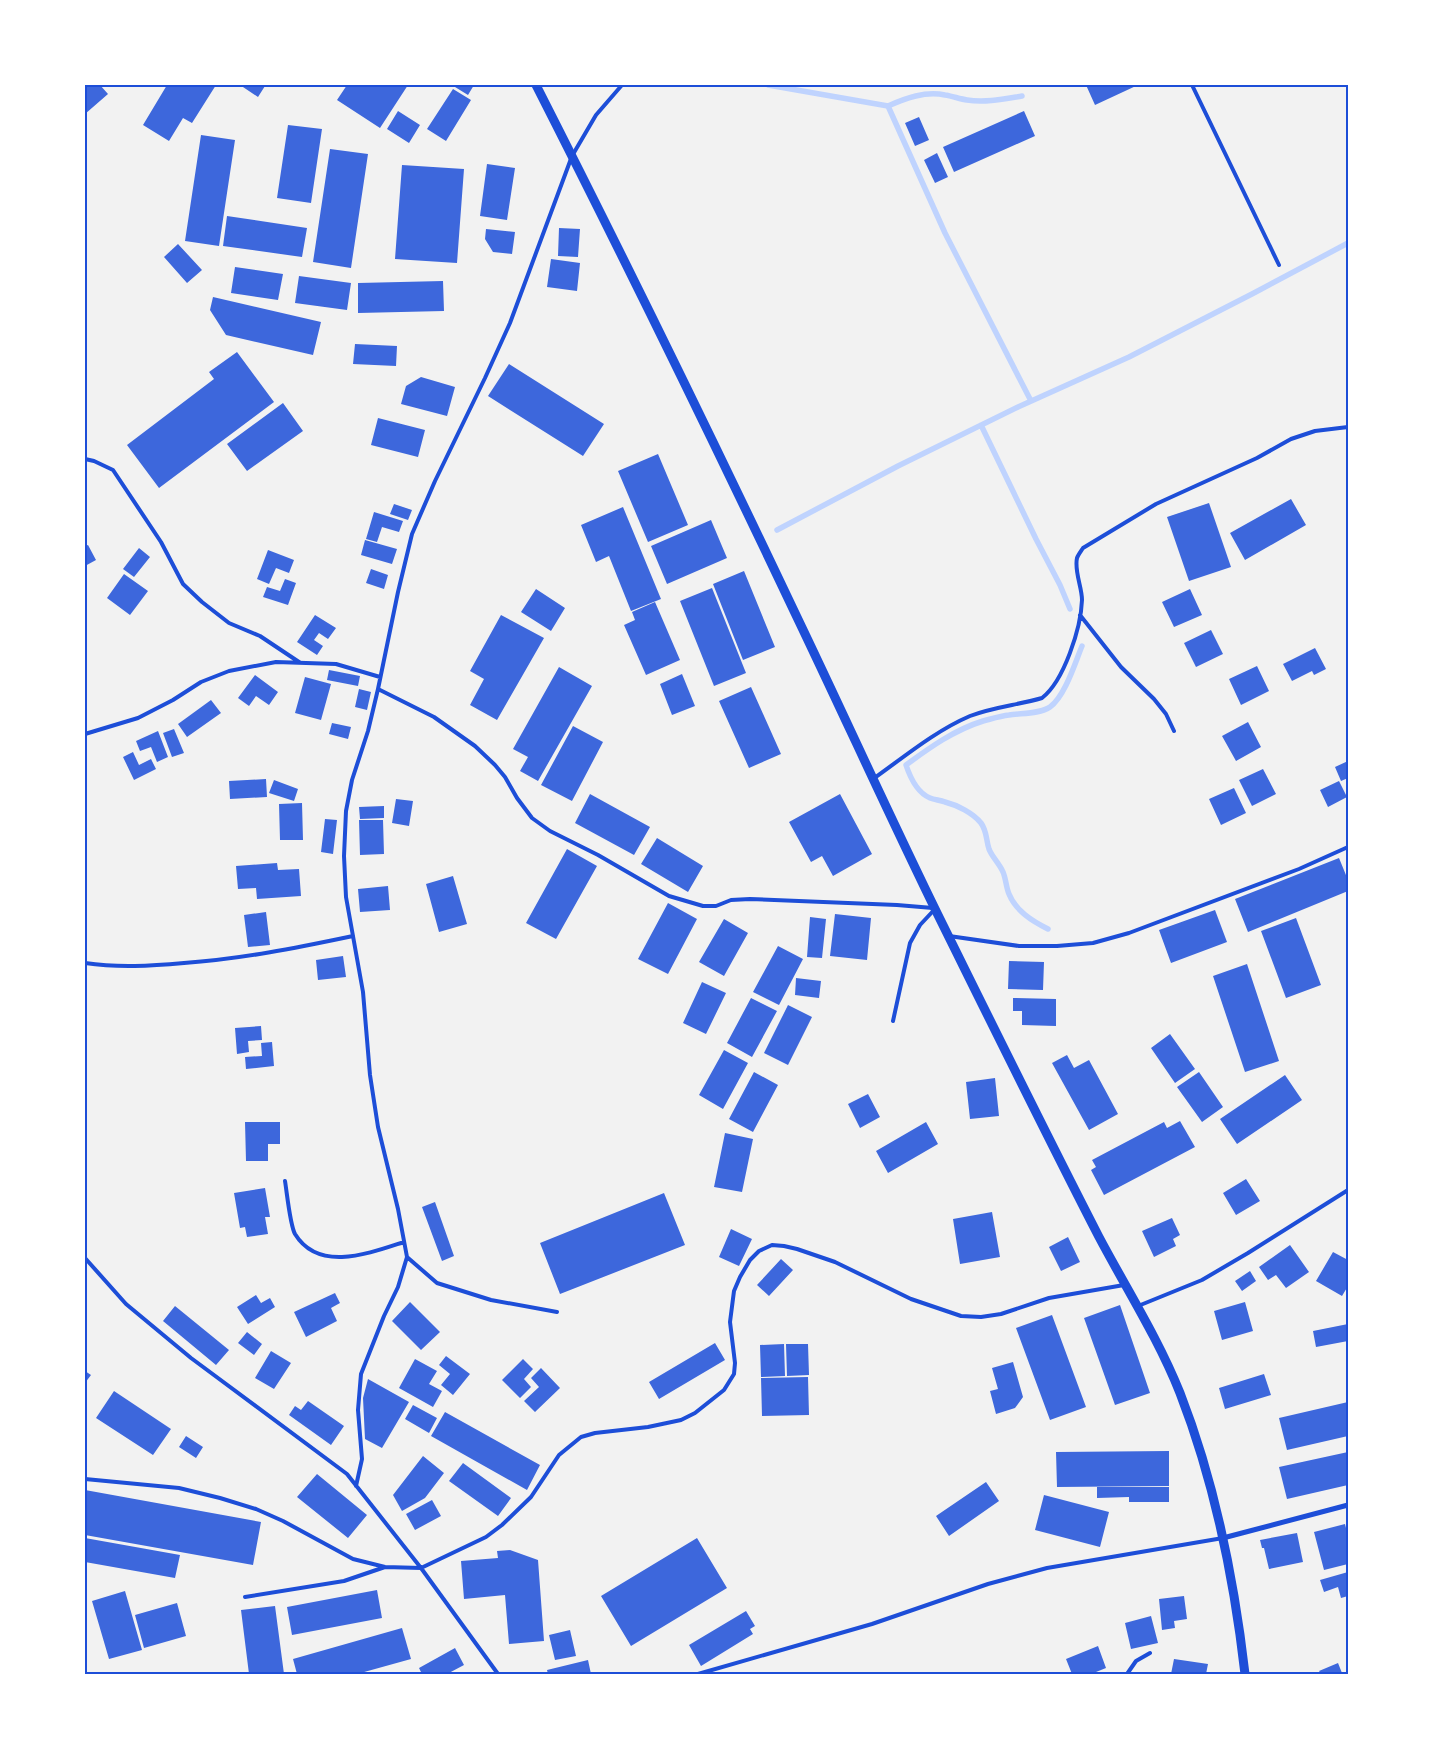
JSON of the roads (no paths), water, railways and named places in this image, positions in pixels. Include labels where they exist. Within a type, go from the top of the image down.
[{"type":"street","points":[[536,85],[618,245],[935,909],[1084,1207],[1138,1306],[1178,1388],[1190,1420],[1223,1538],[1234,1588],[1245,1674]]},
{"type":"street","points":[[1223,1538],[1348,1505]]},
{"type":"lane","points":[[356,1486],[362,1459],[358,1410],[361,1374],[384,1316],[398,1287],[406,1257],[398,1209],[378,1127],[370,1075],[363,992],[352,936],[346,889],[344,856],[346,811],[352,780],[368,731],[412,534],[435,481],[510,324],[572,156],[596,114],[622,85]]},
{"type":"lane","points":[[1192,85],[1280,265]]},
{"type":"lane","points":[[873,779],[932,737],[956,723],[987,710],[1042,698],[1049,693],[1077,636],[1082,599],[1077,558],[1083,548],[1156,504],[1256,458],[1291,439],[1315,431],[1348,427]]},
{"type":"lane","points":[[85,459],[113,470],[156,534],[183,584],[195,596],[229,623],[260,636],[299,662]]},
{"type":"lane","points":[[1080,615],[1121,667],[1154,699],[1166,714],[1174,731]]},
{"type":"lane","points":[[85,734],[138,718],[173,700],[201,682],[229,671],[276,662],[299,662],[336,664],[380,677]]},
{"type":"lane","points":[[378,689],[434,717],[474,746],[495,765],[532,818],[544,827],[598,855],[669,896],[703,906],[716,906],[731,900],[750,898],[897,905],[935,909]]},
{"type":"lane","points":[[949,936],[1019,946],[1057,946],[1094,943],[1129,933],[1299,869],[1348,847]]},
{"type":"lane","points":[[893,1021],[910,943],[920,925],[935,909]]},
{"type":"lane","points":[[85,963],[101,966],[143,967],[202,962],[278,952],[352,936]]},
{"type":"lane","points":[[285,1181],[294,1232],[305,1246],[322,1255],[344,1257],[369,1253],[404,1242]]},
{"type":"lane","points":[[1138,1306],[1202,1280],[1348,1190]]},
{"type":"lane","points":[[85,1479],[179,1488],[220,1498],[256,1509],[283,1521],[353,1559],[385,1567],[421,1568],[486,1537],[502,1526],[531,1497],[559,1455],[581,1437],[595,1433],[648,1427],[681,1420],[695,1413],[724,1390],[734,1374],[735,1363],[730,1322],[734,1291],[750,1260],[760,1251],[772,1245],[798,1249],[835,1262],[911,1299],[961,1316],[981,1318],[1001,1314],[1049,1298],[1126,1285]]},
{"type":"lane","points":[[406,1257],[437,1283],[491,1300],[557,1312]]},
{"type":"lane","points":[[85,1258],[126,1304],[191,1358],[347,1474],[421,1568],[498,1674]]},
{"type":"lane","points":[[698,1674],[872,1624],[988,1584],[1047,1568],[1223,1538]]},
{"type":"lane","points":[[245,1597],[344,1581],[385,1567]]},
{"type":"lane","points":[[1127,1674],[1136,1660],[1150,1653]]},
{"type":"waterway","points":[[768,85],[888,106]]},
{"type":"waterway","points":[[1022,96],[981,101],[930,94],[909,98],[888,106],[945,233],[1031,401]]},
{"type":"waterway","points":[[777,530],[898,466],[1018,407],[1129,357],[1348,243]]},
{"type":"waterway","points":[[981,425],[1070,609]]},
{"type":"waterway","points":[[1048,929],[1025,915],[1012,900],[1003,872],[989,849],[981,823],[960,807],[926,796],[915,784],[906,765],[942,740],[962,729],[1002,716],[1041,711],[1050,707],[1065,687],[1082,646]]}]
